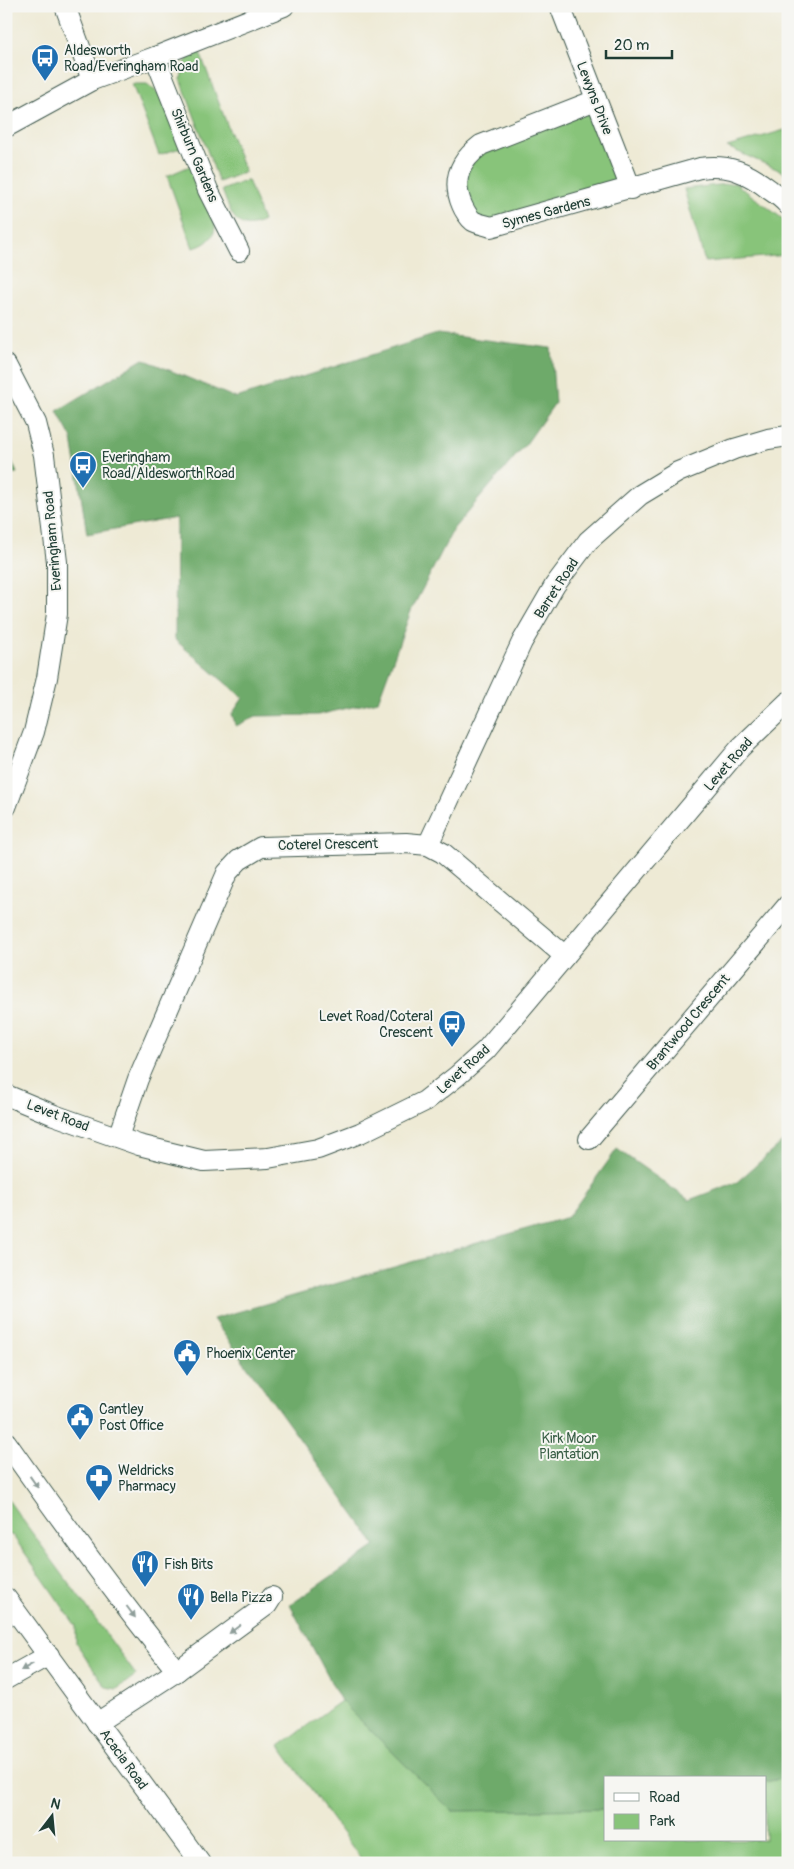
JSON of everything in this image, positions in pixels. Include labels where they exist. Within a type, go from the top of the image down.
[{"type":"street","points":[[65,6],[92,80]]},
{"type":"street","name":"Lewyns Drive","points":[[560,6],[631,189]]},
{"type":"street","points":[[6,127],[92,80],[155,57],[273,8]]},
{"type":"street","name":"Shirburn Gardens","points":[[155,57],[208,190],[239,251]]},
{"type":"street","name":"Symes Gardens","points":[[596,100],[481,145],[467,155],[459,171],[456,191],[463,208],[472,220],[492,227],[700,168],[716,166],[737,170],[759,181],[788,205]]},
{"type":"street","name":"Everingham Road","points":[[6,365],[36,423],[44,455],[57,562],[57,614],[47,678],[34,732],[12,779],[6,807]]},
{"type":"street","name":"Barret Road","points":[[428,845],[522,642],[556,585],[588,541],[640,495],[678,472],[734,449],[768,438],[788,436]]},
{"type":"street","name":"Levet Road","points":[[6,1095],[54,1115],[139,1145],[204,1160],[268,1158],[318,1150],[360,1134],[425,1101],[486,1050],[740,748],[788,702]]},
{"type":"street","name":"Coterel Crescent","points":[[118,1137],[138,1079],[227,873],[239,860],[261,847],[406,843],[428,845],[443,853],[565,956]]},
{"type":"street","name":"Brantwood Crescent","points":[[588,1138],[786,910]]},
{"type":"street","points":[[6,1442],[52,1508],[177,1671]]},
{"type":"street","points":[[97,1722],[177,1671],[267,1604],[272,1597]]},
{"type":"street","points":[[6,1598],[49,1655],[6,1679]]},
{"type":"street","name":"Acacia Road","points":[[49,1655],[200,1863]]},
{"type":"green space","points":[[199,50],[245,172],[219,182],[181,80],[186,62]]},
{"type":"green space","points":[[132,84],[147,84],[162,96],[183,147],[159,155]]},
{"type":"green space","points":[[596,100],[631,189],[491,227],[472,220],[459,171],[467,155]]},
{"type":"green space","points":[[788,129],[788,177],[781,171],[727,147]]},
{"type":"green space","points":[[192,165],[215,223],[213,235],[201,246],[193,248],[167,176]]},
{"type":"green space","points":[[248,180],[263,221],[254,225],[246,225],[235,219],[222,190]]},
{"type":"green space","points":[[735,183],[783,219],[788,231],[788,255],[705,262],[684,189]]},
{"type":"green space","points":[[437,334],[551,348],[555,403],[526,444],[454,528],[411,611],[378,701],[318,715],[256,716],[236,726],[232,714],[243,698],[175,640],[176,518],[87,534],[72,439],[57,411],[143,359],[236,398]]},
{"type":"green space","points":[[6,447],[17,473],[6,474]]},
{"type":"green space","name":"Kirk Moor Plantation","points":[[788,1137],[788,1777],[766,1782],[766,1776],[604,1776],[604,1809],[452,1811],[341,1701],[290,1605],[375,1546],[213,1319],[568,1217],[617,1149],[689,1200],[737,1182]]},
{"type":"green space","points":[[6,1497],[136,1675],[117,1689],[106,1687],[76,1643],[76,1626],[13,1536],[6,1533]]},
{"type":"green space","points":[[341,1701],[452,1811],[604,1809],[604,1842],[766,1842],[766,1782],[788,1777],[788,1863],[364,1863],[279,1746]]},
{"type":"place","name":"Aldesworth Road/Everingham Road","points":[[45,82]]},
{"type":"place","name":"Everingham Road/Aldesworth Road","points":[[83,489]]},
{"type":"place","name":"Levet Road/Coteral Crescent","points":[[452,1048]]},
{"type":"place","name":"Phoenix Center","points":[[187,1377]]},
{"type":"place","name":"Cantley Post Office","points":[[80,1441]]},
{"type":"place","name":"Weldricks Pharmacy","points":[[99,1502]]},
{"type":"place","name":"Fish Bits","points":[[145,1588]]},
{"type":"place","name":"Bella Pizza","points":[[191,1621]]}]
